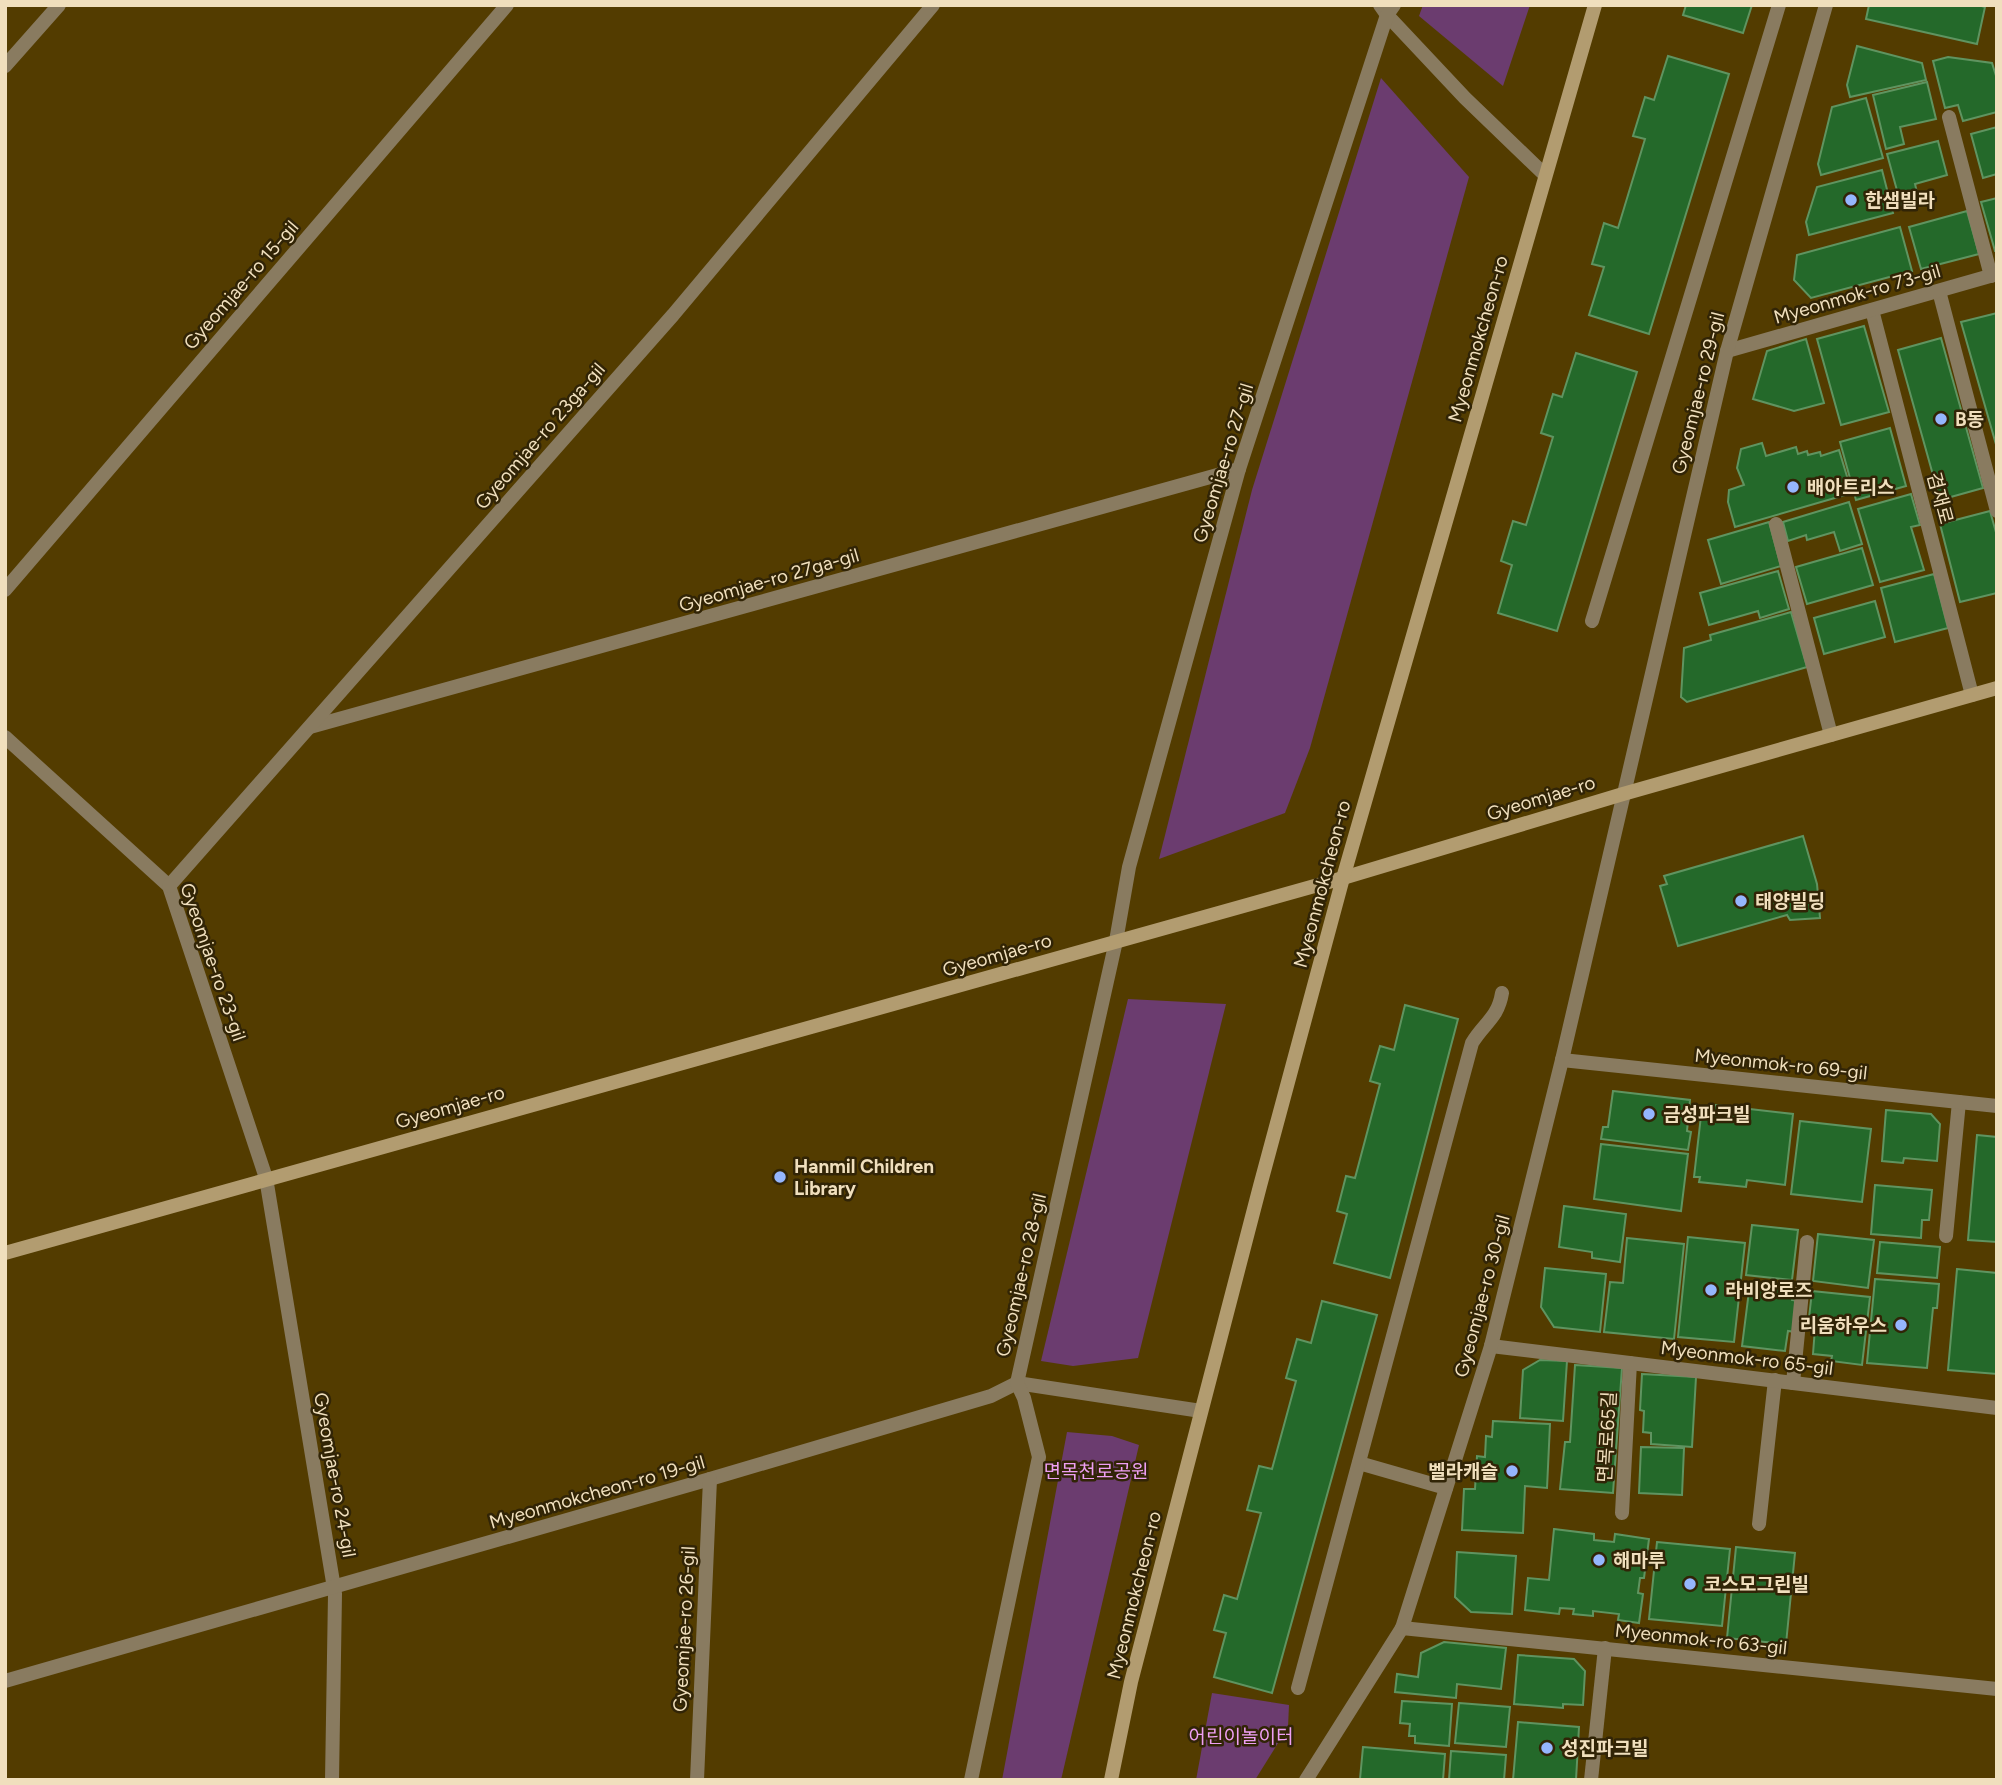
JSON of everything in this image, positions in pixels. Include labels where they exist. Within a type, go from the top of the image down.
[{"type":"main road","name":"Myeonmokcheon-ro","points":[[1111,1780],[1130,1682],[1259,1186],[1343,878],[1595,5]]},
{"type":"main road","name":"Gyeomjae-ro","points":[[5,1253],[1343,878],[1623,794],[1997,688]]},
{"type":"street","points":[[5,66],[59,5]]},
{"type":"street","name":"Gyeomjae-ro 15-gil","points":[[5,590],[507,5]]},
{"type":"street","name":"Gyeomjae-ro 23ga-gil","points":[[169,886],[673,315],[933,5]]},
{"type":"street","points":[[1592,621],[1779,5]]},
{"type":"street","name":"Gyeomjae-ro 29-gil","points":[[1623,794],[1727,351],[1826,5]]},
{"type":"street","points":[[1387,9],[1465,98],[1545,175]]},
{"type":"street","name":"Gyeomjae-ro 27-gil","points":[[1116,941],[1129,867],[1239,469],[1387,9]]},
{"type":"street","points":[[1949,117],[1994,275]]},
{"type":"street","name":"Myeonmok-ro 73-gil","points":[[1727,351],[1994,275]]},
{"type":"street","points":[[1939,291],[1997,511]]},
{"type":"street","name":"겸재로","points":[[1871,310],[1972,695]]},
{"type":"street","name":"Gyeomjae-ro 27ga-gil","points":[[309,727],[1239,469]]},
{"type":"street","points":[[1776,524],[1831,735]]},
{"type":"street","name":"Gyeomjae-ro 23-gil","points":[[5,737],[169,886],[266,1178]]},
{"type":"street","name":"Gyeomjae-ro 30-gil","points":[[1306,1780],[1402,1628],[1492,1346],[1623,794]]},
{"type":"street","name":"Gyeomjae-ro 28-gil","points":[[971,1780],[1039,1457],[1024,1398],[1017,1383],[1116,941]]},
{"type":"street","points":[[1298,1688],[1472,1043],[1494,1017],[1502,993]]},
{"type":"street","name":"Myeonmok-ro 69-gil","points":[[1562,1060],[1997,1106]]},
{"type":"street","points":[[1946,1236],[1959,1102]]},
{"type":"street","name":"Gyeomjae-ro 24-gil","points":[[266,1178],[334,1587],[332,1780]]},
{"type":"street","points":[[1793,1383],[1807,1242]]},
{"type":"street","name":"Myeonmok-ro 65-gil","points":[[1492,1346],[1997,1408]]},
{"type":"street","name":"면목로65길","points":[[1622,1513],[1630,1363]]},
{"type":"street","points":[[1759,1524],[1775,1380]]},
{"type":"street","points":[[1017,1383],[1201,1411]]},
{"type":"street","name":"Myeonmokcheon-ro 19-gil","points":[[5,1681],[710,1479],[991,1396],[1017,1383]]},
{"type":"street","points":[[1359,1463],[1446,1488]]},
{"type":"street","name":"Gyeomjae-ro 26-gil","points":[[696,1780],[710,1479]]},
{"type":"street","name":"Myeonmok-ro 63-gil","points":[[1402,1628],[1997,1689]]},
{"type":"street","points":[[1591,1780],[1605,1648]]},
{"type":"green space","points":[[1423,5],[1530,5],[1503,86],[1419,16]]},
{"type":"green space","points":[[1381,78],[1469,177],[1310,748],[1285,813],[1159,859],[1252,490]]},
{"type":"green space","points":[[1128,999],[1226,1004],[1138,1358],[1073,1366],[1041,1361]]},
{"type":"green space","name":"면목천로공원","points":[[1067,1432],[1112,1436],[1139,1445],[1061,1780],[1002,1780]]},
{"type":"green space","name":"어린이놀이터","points":[[1212,1693],[1289,1705],[1288,1727],[1255,1780],[1196,1780]]},
{"type":"building","points":[[1686,5],[1752,5],[1743,33],[1683,15]]},
{"type":"building","points":[[1869,5],[1985,7],[1977,44],[1866,19]]},
{"type":"building","points":[[1857,46],[1922,63],[1926,80],[1850,97],[1847,85]]},
{"type":"building","points":[[1668,56],[1729,74],[1649,334],[1589,315],[1604,267],[1592,264],[1604,223],[1618,228],[1645,139],[1633,136],[1645,97],[1654,100]]},
{"type":"building","points":[[1948,57],[1992,63],[1997,79],[1997,112],[1963,121],[1958,105],[1945,108],[1933,61]]},
{"type":"building","points":[[1927,82],[1936,119],[1900,127],[1904,144],[1886,149],[1873,95]]},
{"type":"building","points":[[1866,98],[1883,158],[1821,175],[1818,164],[1832,107]]},
{"type":"building","points":[[1997,127],[1997,174],[1983,178],[1971,134]]},
{"type":"building","points":[[1938,141],[1947,175],[1915,184],[1919,201],[1901,205],[1887,154]]},
{"type":"building","name":"한샘빌라","points":[[1882,170],[1893,213],[1809,235],[1806,222],[1817,187]]},
{"type":"building","points":[[1997,198],[1997,251],[1995,251],[1981,202]]},
{"type":"building","points":[[1967,211],[1979,254],[1921,269],[1909,227]]},
{"type":"building","points":[[1900,227],[1912,271],[1811,298],[1794,280],[1797,255]]},
{"type":"building","points":[[1997,313],[1997,448],[1961,322]]},
{"type":"building","points":[[1864,326],[1889,412],[1841,425],[1817,339]]},
{"type":"building","name":"B동","points":[[1941,338],[1983,488],[1940,500],[1898,350]]},
{"type":"building","points":[[1806,339],[1824,403],[1794,411],[1753,399],[1767,351]]},
{"type":"building","points":[[1576,353],[1637,372],[1557,631],[1498,613],[1512,565],[1501,561],[1513,521],[1526,525],[1553,437],[1541,433],[1553,394],[1562,397]]},
{"type":"building","points":[[1890,428],[1906,486],[1856,500],[1840,442]]},
{"type":"building","name":"배아트리스","points":[[1762,443],[1766,456],[1796,447],[1798,454],[1807,451],[1808,455],[1820,452],[1821,456],[1839,450],[1852,493],[1735,527],[1728,502],[1729,490],[1744,485],[1737,468],[1741,449]]},
{"type":"building","points":[[1911,494],[1920,525],[1911,527],[1924,570],[1880,582],[1858,509]]},
{"type":"building","points":[[1849,502],[1862,544],[1840,551],[1834,532],[1807,540],[1806,535],[1788,541],[1783,522]]},
{"type":"building","points":[[1990,511],[1997,536],[1997,593],[1960,602],[1940,524]]},
{"type":"building","points":[[1769,522],[1781,566],[1721,584],[1708,540]]},
{"type":"building","points":[[1862,548],[1873,585],[1807,604],[1796,567]]},
{"type":"building","points":[[1778,571],[1789,609],[1760,618],[1758,611],[1709,625],[1700,593]]},
{"type":"building","points":[[1934,574],[1948,628],[1895,642],[1881,588]]},
{"type":"building","points":[[1875,601],[1885,637],[1824,654],[1814,618]]},
{"type":"building","points":[[1791,612],[1807,667],[1687,702],[1681,697],[1684,648],[1711,640],[1710,635]]},
{"type":"building","name":"태양빌딩","points":[[1803,836],[1817,884],[1820,918],[1790,920],[1787,915],[1678,946],[1660,886],[1667,884],[1664,876]]},
{"type":"building","points":[[1405,1005],[1458,1019],[1390,1278],[1334,1263],[1347,1214],[1337,1211],[1346,1176],[1355,1178],[1380,1084],[1370,1081],[1380,1046],[1394,1050]]},
{"type":"building","name":"금성파크빌","points":[[1613,1091],[1690,1100],[1687,1131],[1691,1132],[1688,1150],[1601,1139],[1603,1127],[1608,1127]]},
{"type":"building","points":[[1715,1105],[1793,1114],[1785,1185],[1747,1180],[1746,1187],[1699,1182],[1700,1177],[1694,1177],[1702,1107],[1714,1108]]},
{"type":"building","points":[[1886,1110],[1931,1114],[1940,1124],[1937,1161],[1904,1158],[1903,1163],[1882,1161]]},
{"type":"building","points":[[1800,1121],[1871,1129],[1862,1202],[1791,1194]]},
{"type":"building","points":[[1977,1135],[1997,1137],[1997,1242],[1968,1240]]},
{"type":"building","points":[[1601,1144],[1688,1154],[1681,1211],[1594,1199]]},
{"type":"building","points":[[1875,1185],[1932,1190],[1929,1220],[1922,1220],[1921,1238],[1871,1234]]},
{"type":"building","points":[[1564,1206],[1626,1214],[1620,1262],[1592,1258],[1592,1252],[1559,1247]]},
{"type":"building","points":[[1752,1225],[1798,1230],[1792,1280],[1746,1275]]},
{"type":"building","points":[[1818,1234],[1874,1240],[1868,1288],[1813,1281]]},
{"type":"building","name":"라비앙로즈","points":[[1688,1237],[1745,1243],[1734,1342],[1678,1337]]},
{"type":"building","points":[[1627,1238],[1684,1244],[1674,1339],[1604,1332],[1610,1282],[1623,1283]]},
{"type":"building","points":[[1880,1242],[1940,1247],[1937,1278],[1877,1273]]},
{"type":"building","points":[[1545,1268],[1606,1274],[1600,1332],[1554,1327],[1541,1307]]},
{"type":"building","points":[[1957,1269],[1997,1273],[1997,1374],[1948,1370]]},
{"type":"building","name":"리움하우스","points":[[1875,1279],[1939,1284],[1937,1308],[1933,1308],[1927,1368],[1867,1363]]},
{"type":"building","points":[[1750,1283],[1793,1288],[1792,1300],[1798,1301],[1795,1332],[1788,1331],[1785,1351],[1742,1346]]},
{"type":"building","points":[[1812,1291],[1870,1297],[1862,1365],[1831,1361],[1832,1356],[1813,1354],[1815,1328],[1808,1327]]},
{"type":"building","points":[[1322,1301],[1377,1315],[1272,1693],[1214,1677],[1226,1633],[1214,1630],[1224,1595],[1237,1599],[1261,1513],[1247,1510],[1259,1466],[1272,1469],[1296,1381],[1286,1378],[1297,1339],[1311,1343]]},
{"type":"building","points":[[1540,1360],[1567,1361],[1563,1421],[1520,1418],[1523,1370]]},
{"type":"building","points":[[1575,1365],[1622,1368],[1613,1493],[1560,1489],[1565,1442],[1570,1442]]},
{"type":"building","points":[[1642,1374],[1696,1377],[1692,1447],[1651,1444],[1651,1433],[1643,1432],[1644,1411],[1640,1410]]},
{"type":"building","name":"벨라캐슬","points":[[1493,1421],[1550,1424],[1547,1488],[1525,1486],[1523,1533],[1462,1530],[1464,1489],[1475,1489],[1477,1456],[1485,1457],[1486,1436],[1492,1437]]},
{"type":"building","points":[[1641,1447],[1684,1448],[1682,1495],[1639,1493]]},
{"type":"building","name":"해마루","points":[[1554,1529],[1594,1534],[1594,1540],[1614,1542],[1615,1534],[1649,1539],[1644,1578],[1640,1578],[1638,1593],[1643,1594],[1639,1623],[1618,1620],[1619,1614],[1593,1611],[1593,1616],[1573,1614],[1574,1609],[1560,1608],[1559,1614],[1525,1610],[1528,1578],[1549,1580]]},
{"type":"building","name":"코스모그린빌","points":[[1657,1542],[1730,1549],[1722,1626],[1649,1619]]},
{"type":"building","points":[[1736,1547],[1795,1553],[1786,1644],[1727,1638]]},
{"type":"building","points":[[1457,1552],[1516,1556],[1512,1614],[1471,1612],[1455,1597]]},
{"type":"building","points":[[1444,1642],[1506,1648],[1501,1689],[1457,1684],[1456,1698],[1395,1692],[1397,1674],[1418,1677],[1421,1653]]},
{"type":"building","points":[[1518,1655],[1574,1659],[1585,1671],[1583,1705],[1563,1704],[1563,1708],[1514,1704]]},
{"type":"building","points":[[1402,1701],[1452,1704],[1449,1746],[1415,1743],[1415,1736],[1409,1736],[1410,1724],[1400,1723]]},
{"type":"building","points":[[1459,1703],[1510,1707],[1506,1747],[1455,1743]]},
{"type":"building","name":"성진파크빌","points":[[1518,1722],[1579,1727],[1576,1780],[1513,1780]]},
{"type":"building","points":[[1363,1747],[1445,1754],[1443,1780],[1360,1779]]},
{"type":"building","points":[[1451,1751],[1506,1755],[1504,1780],[1449,1780]]},
{"type":"place","name":"한샘빌라","points":[[1851,200]]},
{"type":"place","name":"B동","points":[[1941,419]]},
{"type":"place","name":"배아트리스","points":[[1793,487]]},
{"type":"place","name":"태양빌딩","points":[[1741,901]]},
{"type":"place","name":"금성파크빌","points":[[1649,1114]]},
{"type":"place","name":"Hanmil Children Library","points":[[780,1177]]},
{"type":"place","name":"라비앙로즈","points":[[1711,1290]]},
{"type":"place","name":"리움하우스","points":[[1901,1325]]},
{"type":"place","name":"벨라캐슬","points":[[1512,1471]]},
{"type":"place","name":"해마루","points":[[1599,1560]]},
{"type":"place","name":"코스모그린빌","points":[[1690,1584]]},
{"type":"place","name":"성진파크빌","points":[[1547,1748]]}]
